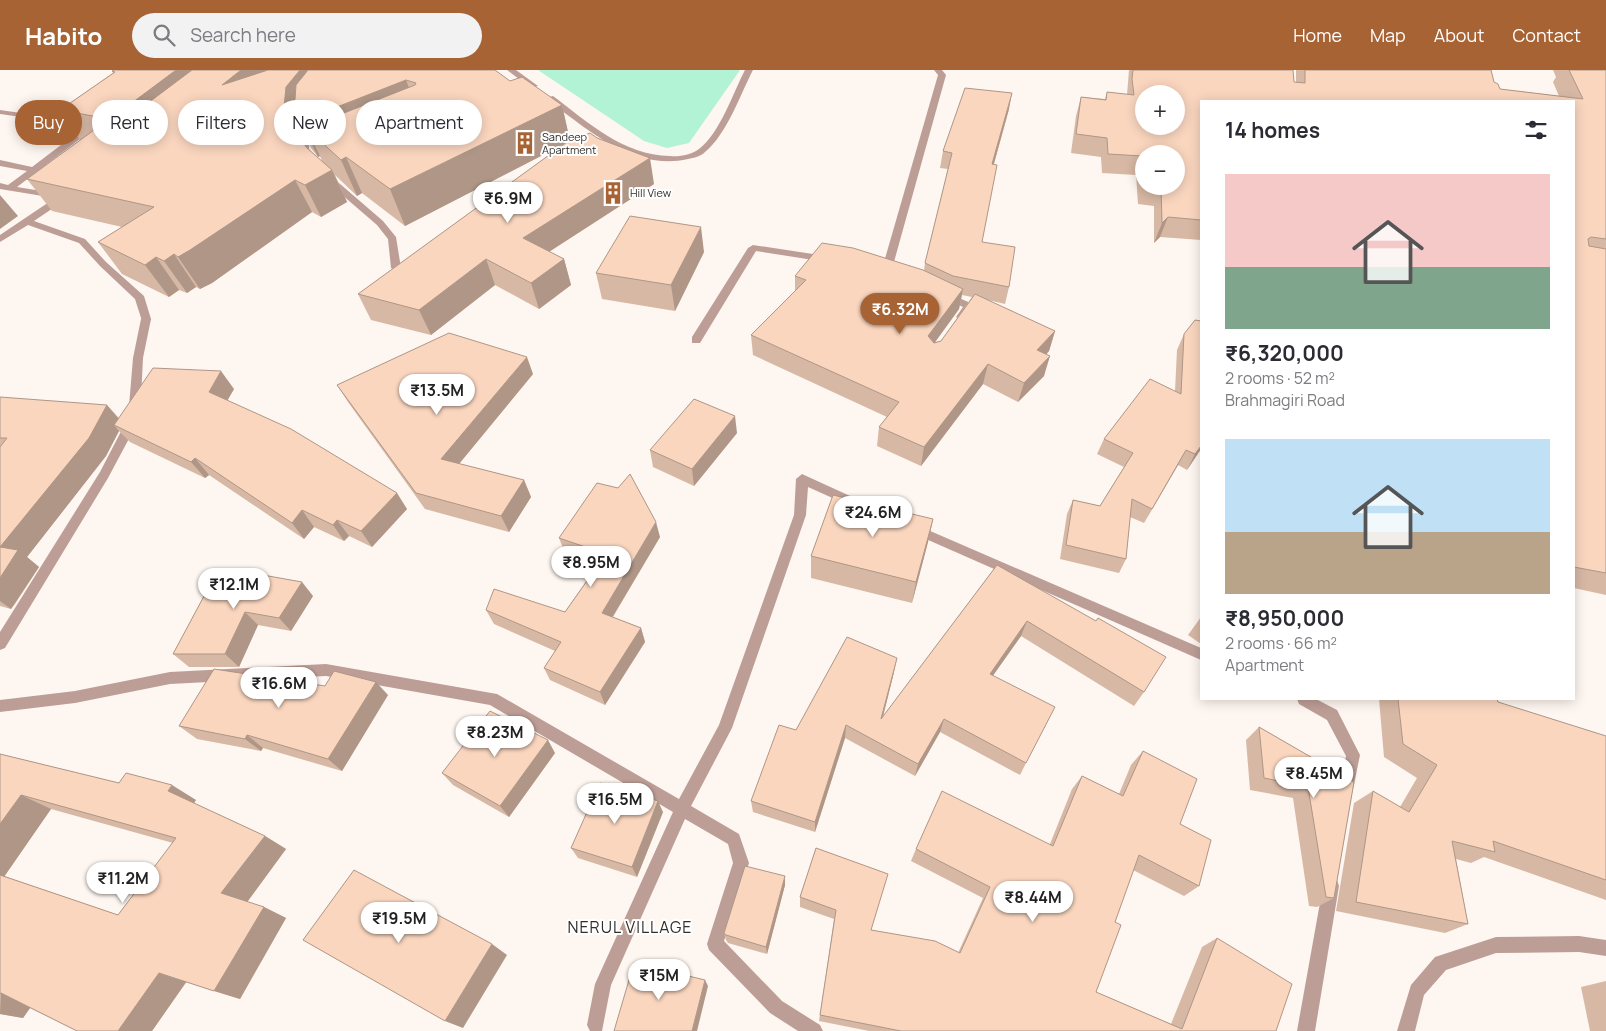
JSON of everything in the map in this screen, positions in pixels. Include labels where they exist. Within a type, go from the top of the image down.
[{"type":"street","points":[[511,70],[616,144],[638,156],[659,160],[683,158],[701,151],[712,139],[749,70]]},
{"type":"street","points":[[887,270],[942,75],[938,70]]},
{"type":"street","points":[[0,112],[96,123],[13,188]]},
{"type":"street","points":[[602,151],[616,144]]},
{"type":"street","points":[[305,145],[305,149],[380,223],[393,239],[396,268]]},
{"type":"street","points":[[13,188],[66,150]]},
{"type":"street","points":[[0,163],[36,170]]},
{"type":"street","points":[[0,186],[62,195],[62,198],[0,239]]},
{"type":"street","points":[[0,644],[104,475],[134,418],[138,358],[146,320],[140,298],[103,264],[82,241],[26,221]]},
{"type":"street","points":[[696,340],[753,248],[839,261]]},
{"type":"street","points":[[933,290],[969,306],[953,328]]},
{"type":"street","points":[[596,1025],[603,984],[681,810],[725,728],[800,515],[802,479],[872,510]]},
{"type":"street","points":[[898,522],[1200,654]]},
{"type":"street","points":[[0,706],[75,697],[170,678],[326,670],[492,699],[734,839],[741,863],[715,944],[776,1007],[814,1031]]},
{"type":"street","points":[[1306,700],[1332,715],[1353,755],[1344,804]]},
{"type":"street","points":[[1306,1031],[1333,873]]},
{"type":"street","points":[[1406,1031],[1417,991],[1441,963],[1496,945],[1579,944],[1606,948]]},
{"type":"green space","points":[[538,70],[740,70],[689,143],[667,148],[644,141]]},
{"type":"building","points":[[176,70],[136,100],[92,100],[92,116],[82,114],[82,100],[74,100],[115,72],[112,71]]},
{"type":"building","points":[[192,70],[241,70],[222,85],[268,70],[300,70],[286,87],[285,100],[274,100],[274,145],[305,145],[332,170],[305,185],[295,180],[178,257],[174,254],[164,261],[156,257],[145,265],[98,242],[154,207],[27,179],[73,145],[82,145],[82,139],[92,131],[92,145],[168,145],[168,100],[152,100]]},
{"type":"building","points":[[308,70],[495,70],[510,81],[522,77],[562,105],[482,144],[482,100],[377,100],[416,83],[406,80],[346,103],[346,100],[295,100],[296,85]]},
{"type":"building","points":[[1133,70],[1293,70],[1294,82],[1305,83],[1305,70],[1491,70],[1494,82],[1498,84],[1500,89],[1583,99],[1569,70],[1606,70],[1606,239],[1591,237],[1588,239],[1589,246],[1606,249],[1606,573],[1575,567],[1575,100],[1200,100],[1200,220],[1168,217],[1162,223],[1161,195],[1185,195],[1185,145],[1135,145],[1135,156],[1108,154],[1107,138],[1076,134],[1081,97],[1106,100],[1107,92],[1134,95]]},
{"type":"building","points":[[965,88],[1012,93],[992,164],[997,165],[982,242],[1015,247],[1009,287],[953,276],[925,263],[952,153],[943,151]]},
{"type":"building","points":[[356,108],[356,145],[480,145],[390,189],[346,157],[341,160],[325,145],[346,145],[346,112]]},
{"type":"building","points":[[590,133],[597,138],[650,158],[523,238],[564,259],[531,283],[486,259],[419,310],[358,294],[567,142]]},
{"type":"building","points":[[630,216],[701,227],[671,285],[596,273]]},
{"type":"building","points":[[822,243],[853,248],[923,270],[963,289],[928,336],[934,343],[941,341],[975,294],[1055,331],[1037,350],[1050,356],[1024,383],[988,364],[924,447],[879,427],[899,402],[751,335],[806,280],[795,276]]},
{"type":"building","points":[[1195,320],[1200,321],[1200,447],[1195,454],[1186,450],[1152,509],[1132,499],[1126,559],[1066,545],[1073,500],[1100,506],[1133,453],[1104,439],[1150,379],[1181,394],[1184,334]]},
{"type":"building","points":[[449,333],[527,357],[441,459],[524,480],[501,516],[416,493],[337,385]]},
{"type":"building","points":[[153,368],[221,371],[209,392],[291,429],[397,493],[361,531],[337,520],[333,525],[302,510],[292,523],[195,458],[191,462],[114,425]]},
{"type":"building","points":[[0,397],[107,405],[89,438],[0,547],[0,447],[7,438],[0,438]]},
{"type":"building","points":[[694,399],[735,416],[692,469],[650,450]]},
{"type":"building","points":[[630,474],[656,522],[602,613],[641,628],[600,692],[544,668],[561,642],[486,610],[494,589],[565,612],[606,554],[559,538],[597,483],[618,488]]},
{"type":"building","points":[[833,495],[933,519],[916,582],[811,556]]},
{"type":"building","points":[[0,547],[18,550],[0,578]]},
{"type":"building","points":[[997,565],[1096,621],[1098,618],[1166,657],[1144,692],[1027,621],[990,674],[1055,707],[1026,763],[944,719],[918,764],[846,725],[815,822],[751,801],[779,725],[796,730],[847,637],[897,658],[881,719]]},
{"type":"building","points":[[229,569],[302,582],[279,618],[245,612],[225,654],[173,654],[211,583],[217,583]]},
{"type":"building","points":[[214,669],[325,686],[334,671],[376,682],[328,759],[247,735],[245,739],[179,726]]},
{"type":"building","points":[[1398,700],[1497,700],[1498,702],[1606,736],[1606,880],[1493,841],[1495,852],[1452,841],[1468,924],[1356,902],[1373,791],[1409,812],[1437,765],[1403,744]]},
{"type":"building","points":[[490,711],[548,740],[500,806],[442,773]]},
{"type":"building","points":[[1259,727],[1354,782],[1334,898],[1326,897],[1308,787],[1264,778]]},
{"type":"building","points":[[1143,751],[1197,779],[1180,824],[1211,840],[1199,886],[1139,855],[1115,922],[1121,925],[1096,992],[1182,1029],[1217,938],[1292,984],[1276,1031],[901,1031],[820,1015],[836,910],[800,897],[816,848],[888,874],[871,930],[935,941],[960,953],[990,887],[916,849],[942,791],[1053,846],[1082,776],[1123,796]]},
{"type":"building","points":[[0,754],[119,783],[126,773],[172,785],[168,791],[265,836],[221,893],[264,907],[214,991],[159,973],[118,1031],[77,1031],[0,994],[0,875],[118,915],[176,838],[21,795],[0,824]]},
{"type":"building","points":[[600,783],[658,801],[632,867],[571,848]]},
{"type":"building","points":[[745,866],[785,876],[766,947],[724,933]]},
{"type":"building","points":[[354,870],[492,944],[445,1021],[303,940]]},
{"type":"building","points":[[634,963],[705,980],[692,1031],[614,1031]]},
{"type":"place","name":"Sandeep Apartment","points":[[525,143]]},
{"type":"place","name":"Hill View","points":[[613,193]]},
{"type":"district","name":"NERUL VILLAGE","points":[[630,927]]}]
